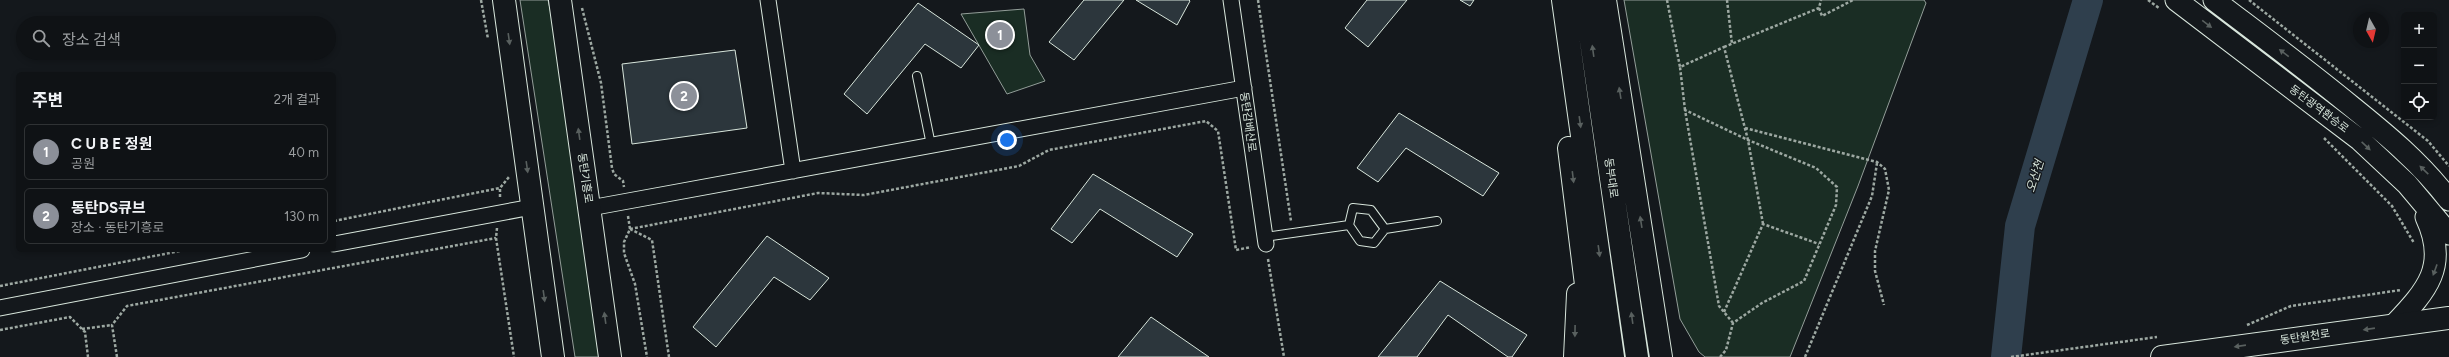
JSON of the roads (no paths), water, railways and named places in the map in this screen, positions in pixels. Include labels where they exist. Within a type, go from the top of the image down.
[{"type":"main road","points":[[504,0],[553,357]]},
{"type":"main road","name":"동탄기흥로","points":[[560,0],[610,357]]},
{"type":"main road","points":[[1550,0],[1595,357]]},
{"type":"main road","name":"동부대로","points":[[1563,0],[1614,357]]},
{"type":"main road","name":"동부대로","points":[[1585,0],[1637,357]]},
{"type":"main road","points":[[1605,0],[1645,246],[1661,357]]},
{"type":"main road","points":[[1645,246],[1667,327],[1678,357]]},
{"type":"main road","points":[[1575,357],[1576,313],[1582,251]]},
{"type":"main road","name":"동탄원천로","points":[[2163,347],[2218,349],[2449,318]]},
{"type":"street","points":[[768,0],[793,171]]},
{"type":"street","name":"동탄감배산로","points":[[1231,0],[1265,241]]},
{"type":"street","name":"동탄광역환승로","points":[[2176,0],[2360,140],[2407,184],[2449,234]]},
{"type":"street","name":"동탄광역환승로","points":[[2214,0],[2315,77],[2399,145],[2430,176],[2449,200]]},
{"type":"street","points":[[590,208],[1244,88]]},
{"type":"street","points":[[2394,325],[2426,288],[2437,267],[2439,248],[2432,227],[2407,184]]},
{"type":"street","points":[[336,244],[532,207]]},
{"type":"street","points":[[0,308],[292,252]]},
{"type":"lane","points":[[917,76],[931,146]]},
{"type":"lane","points":[[1385,229],[1371,210],[1354,208],[1350,225],[1360,242],[1374,243],[1385,229],[1437,221]]},
{"type":"lane","points":[[1265,241],[1350,225]]},
{"type":"waterway","name":"오산천","points":[[2006,357],[2020,226],[2088,0]]},
{"type":"place","name":"C U B E 정원","points":[[1000,35]]},
{"type":"place","name":"동탄DS큐브","points":[[684,96]]}]
